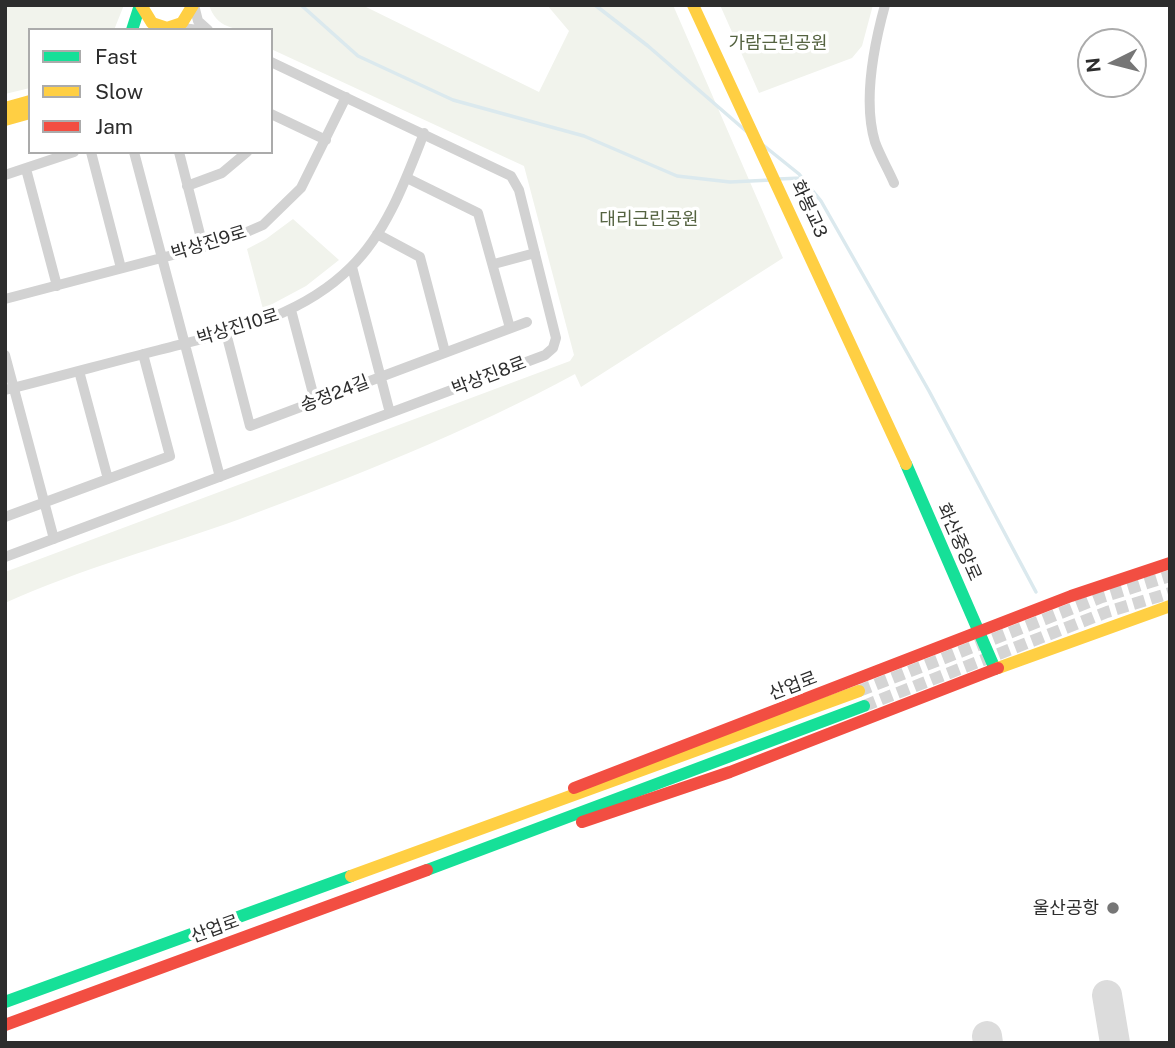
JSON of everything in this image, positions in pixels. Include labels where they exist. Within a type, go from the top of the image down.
[{"type":"main road","points":[[141,5],[152,23],[168,28],[187,18],[193,5]]},
{"type":"main road","points":[[133,28],[141,5]]},
{"type":"main road","name":"화봉교3","points":[[693,5],[891,429]]},
{"type":"main road","points":[[5,107],[28,101]]},
{"type":"main road","points":[[5,120],[28,114]]},
{"type":"main road","name":"화산중앙로","points":[[891,429],[995,669]]},
{"type":"main road","name":"산업로","points":[[431,848],[623,769],[1091,589],[1170,563]]},
{"type":"main road","name":"산업로","points":[[438,866],[647,801],[821,738],[995,669],[1170,606]]},
{"type":"main road","name":"산업로","points":[[5,1002],[859,691]]},
{"type":"main road","name":"산업로","points":[[5,1026],[864,706]]},
{"type":"street","points":[[193,5],[198,21],[206,28]]},
{"type":"street","points":[[885,5],[872,55],[870,81],[875,141],[894,183]]},
{"type":"street","name":"박상진8로","points":[[5,557],[550,352],[556,338],[519,190],[511,176],[273,63]]},
{"type":"street","name":"박상진9로","points":[[5,299],[246,234],[276,214],[301,188],[346,97]]},
{"type":"street","points":[[273,115],[326,140]]},
{"type":"street","name":"박상진10로","points":[[10,389],[226,332],[291,310],[352,267],[377,234],[407,178],[424,133]]},
{"type":"street","points":[[5,174],[68,154]]},
{"type":"street","points":[[92,154],[121,268]]},
{"type":"street","points":[[135,154],[219,477]]},
{"type":"street","points":[[179,154],[203,246]]},
{"type":"street","points":[[187,186],[222,173],[245,154]]},
{"type":"street","points":[[26,169],[57,286]]},
{"type":"street","points":[[407,178],[478,213],[510,328]]},
{"type":"street","points":[[377,234],[413,252],[421,260],[445,352]]},
{"type":"street","points":[[494,264],[535,253]]},
{"type":"street","points":[[352,267],[390,413]]},
{"type":"street","points":[[291,310],[314,401]]},
{"type":"street","name":"송정24길","points":[[226,332],[250,426],[527,322]]},
{"type":"street","points":[[5,517],[170,456],[144,354]]},
{"type":"street","points":[[5,355],[10,389],[54,539]]},
{"type":"street","points":[[79,371],[108,479]]},
{"type":"green space","points":[[5,5],[124,5],[115,28],[28,28],[28,88],[5,94]]},
{"type":"green space","name":"대리근린공원","points":[[209,5],[362,5],[539,92],[569,31],[547,5],[673,5],[783,258],[581,387],[575,374],[452,434],[367,470],[240,519],[62,579],[5,603],[5,572],[570,361],[574,355],[524,166],[273,50],[273,28],[234,28],[226,26],[213,14]]},
{"type":"green space","name":"가람근린공원","points":[[720,5],[873,5],[862,46],[852,58],[759,93]]},
{"type":"green space","points":[[293,219],[339,260],[306,286],[263,309],[247,249]]},
{"type":"waterway","points":[[301,5],[358,56],[453,100],[584,136],[677,176],[730,182],[771,180]]},
{"type":"waterway","points":[[595,5],[648,46],[746,131]]},
{"type":"waterway","points":[[763,145],[799,174],[821,201],[929,391],[1036,592]]},
{"type":"waterway","points":[[778,179],[802,178]]},
{"type":"taxiway","points":[[1107,995],[1115,1043]]},
{"type":"taxiway","points":[[987,1036],[988,1043]]},
{"type":"tunnel","points":[[859,691],[1102,597],[1170,576]]},
{"type":"tunnel","points":[[864,706],[1107,612],[1170,593]]},
{"type":"traffic: fast","points":[[133,28],[140,5]]},
{"type":"traffic: fast","points":[[906,464],[995,669]]},
{"type":"traffic: fast","points":[[427,870],[864,706]]},
{"type":"traffic: fast","points":[[5,1002],[351,876]]},
{"type":"traffic: slow","points":[[141,5],[152,23],[167,28],[182,23],[193,5]]},
{"type":"traffic: slow","points":[[693,5],[906,464]]},
{"type":"traffic: slow","points":[[5,108],[28,102]]},
{"type":"traffic: slow","points":[[5,120],[28,114]]},
{"type":"traffic: slow","points":[[998,668],[1170,606]]},
{"type":"traffic: slow","points":[[351,876],[859,691]]},
{"type":"traffic: jam","points":[[574,788],[1071,596],[1170,563]]},
{"type":"traffic: jam","points":[[582,822],[730,772],[998,668]]},
{"type":"traffic: jam","points":[[5,1025],[427,870]]},
{"type":"place","name":"울산공항","points":[[1113,908]]}]
